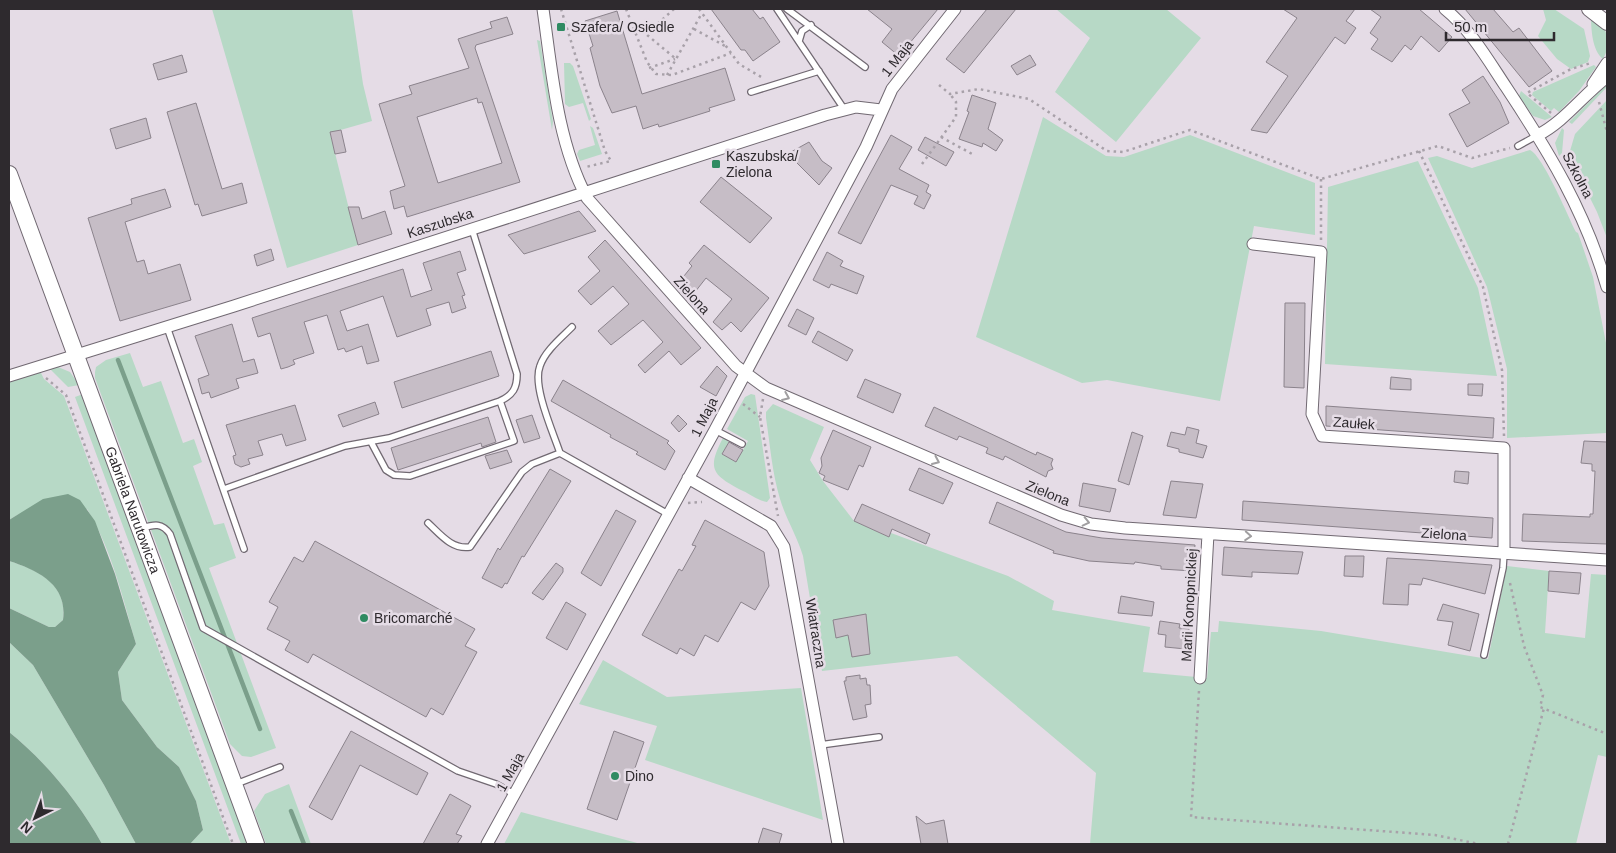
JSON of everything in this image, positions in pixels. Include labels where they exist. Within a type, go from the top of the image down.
[{"type":"main road","name":"Gabriela Narutowicza","points":[[9,174],[256,844]]},
{"type":"street","name":"Zielona","points":[[543,9],[558,107],[575,170],[584,191],[596,211],[744,373],[766,388],[1067,517],[1106,526],[1607,560]]},
{"type":"street","name":"1 Maja","points":[[487,844],[715,430],[866,147],[881,110],[900,78],[955,9]]},
{"type":"street","name":"Szkolna","points":[[1445,9],[1468,31],[1538,135],[1567,184],[1584,219],[1607,287]]},
{"type":"street","points":[[1589,9],[1607,23]]},
{"type":"street","points":[[1590,90],[1607,63]]},
{"type":"street","points":[[1538,135],[1560,120],[1590,90],[1607,77]]},
{"type":"street","name":"Kaszubska","points":[[9,376],[844,109],[856,106],[881,110]]},
{"type":"street","points":[[1253,244],[1321,252]]},
{"type":"street","name":"Zaułek","points":[[1321,252],[1312,414],[1322,436],[1504,448]]},
{"type":"street","points":[[1504,448],[1504,552]]},
{"type":"street","name":"Wiatraczna","points":[[688,478],[755,514],[771,526],[779,536],[789,564],[838,844]]},
{"type":"street","name":"Marii Konopnickiej","points":[[1200,678],[1208,534]]},
{"type":"lane","points":[[776,9],[844,109]]},
{"type":"lane","points":[[787,9],[865,67]]},
{"type":"lane","points":[[799,41],[802,31],[810,25]]},
{"type":"lane","points":[[751,92],[818,71]]},
{"type":"lane","points":[[1518,146],[1538,135]]},
{"type":"lane","points":[[224,489],[346,446],[389,438],[500,401],[508,397],[515,390],[517,374],[472,229]]},
{"type":"lane","points":[[167,327],[244,549]]},
{"type":"lane","points":[[572,327],[545,357],[540,367],[537,381],[560,453],[668,514]]},
{"type":"lane","points":[[371,442],[386,470],[402,477],[410,476],[514,441],[500,401]]},
{"type":"lane","points":[[715,430],[742,444]]},
{"type":"lane","points":[[428,523],[452,544],[461,549],[470,547],[522,472],[532,464],[560,453]]},
{"type":"lane","points":[[140,528],[156,524],[162,526],[170,534],[203,628],[458,771],[496,784],[514,794]]},
{"type":"lane","points":[[1484,655],[1502,572],[1504,552]]},
{"type":"lane","points":[[820,746],[879,737]]},
{"type":"lane","points":[[234,785],[280,767]]},
{"type":"path","points":[[561,9],[602,142],[611,161],[584,168]]},
{"type":"path","points":[[626,9],[649,68],[656,74],[667,76],[731,53]]},
{"type":"path","points":[[674,9],[646,34],[676,59]]},
{"type":"path","points":[[699,9],[739,64],[774,85]]},
{"type":"path","points":[[667,76],[702,14]]},
{"type":"path","points":[[694,29],[727,47]]},
{"type":"path","points":[[649,68],[676,59]]},
{"type":"path","points":[[1527,93],[1595,59]]},
{"type":"path","points":[[922,164],[956,117],[956,102],[939,85]]},
{"type":"path","points":[[950,94],[979,89],[1029,99],[1107,151],[1123,152],[1190,130],[1321,179],[1438,146],[1472,158],[1518,146]]},
{"type":"path","points":[[1598,102],[1607,132]]},
{"type":"path","points":[[941,137],[974,155]]},
{"type":"path","points":[[1419,150],[1482,287],[1502,370],[1504,448]]},
{"type":"path","points":[[1321,179],[1321,252]]},
{"type":"path","points":[[44,370],[46,378],[66,395],[233,844]]},
{"type":"path","points":[[763,396],[760,417],[778,516]]},
{"type":"path","points":[[739,401],[760,417]]},
{"type":"path","points":[[1502,572],[1509,574],[1520,631],[1543,695],[1540,706],[1607,734]]},
{"type":"path","points":[[1200,678],[1191,817],[1435,835],[1479,844]]},
{"type":"path","points":[[1508,844],[1544,708]]},
{"type":"shaded area","points":[[212,9],[352,9],[363,84],[372,121],[330,133],[358,245],[287,268]]},
{"type":"shaded area","points":[[1056,9],[1166,9],[1201,38],[1116,142],[1055,92],[1090,38]]},
{"type":"shaded area","points":[[1543,9],[1554,9],[1584,29],[1590,56],[1588,62],[1571,69],[1557,59],[1538,36],[1546,20]]},
{"type":"shaded area","points":[[1591,15],[1607,34],[1608,46],[1603,59],[1596,51],[1594,45]]},
{"type":"shaded area","points":[[537,40],[540,41],[553,122],[552,130]]},
{"type":"shaded area","points":[[564,63],[570,63],[573,66],[591,119],[589,121],[583,103],[569,107],[565,104]]},
{"type":"shaded area","points":[[1594,65],[1596,67],[1579,91],[1559,112],[1554,108],[1551,111],[1532,95],[1533,92]]},
{"type":"shaded area","points":[[1607,84],[1607,87],[1572,124],[1569,122]]},
{"type":"shaded area","points":[[1521,91],[1552,117],[1545,120],[1533,116],[1519,96]]},
{"type":"shaded area","points":[[1607,100],[1607,238],[1597,212],[1572,162],[1570,151],[1575,134]]},
{"type":"shaded area","points":[[1043,117],[1106,156],[1124,157],[1190,135],[1315,183],[1315,235],[1254,226],[1220,401],[1107,380],[1082,383],[976,337]]},
{"type":"shaded area","points":[[590,126],[593,128],[602,154],[580,161],[577,154],[579,150],[595,145]]},
{"type":"shaded area","points":[[1562,128],[1564,130],[1562,153],[1559,156],[1555,143]]},
{"type":"shaded area","points":[[1530,150],[1542,163],[1578,233],[1593,277],[1607,348],[1607,433],[1507,438],[1507,369],[1487,287],[1428,158],[1437,156],[1472,168]]},
{"type":"shaded area","points":[[1418,161],[1478,288],[1497,376],[1325,364],[1328,187]]},
{"type":"shaded area","points":[[130,353],[143,387],[161,381],[183,443],[194,439],[202,462],[193,466],[214,525],[224,523],[236,558],[209,568],[276,748],[251,757],[242,756],[230,744],[95,378],[96,367],[106,360]]},
{"type":"shaded area","points":[[58,367],[70,372],[79,385],[68,387],[49,368]]},
{"type":"shaded area","points":[[40,371],[44,379],[64,396],[231,844],[190,844],[203,830],[196,801],[179,767],[157,747],[122,700],[118,672],[136,644],[110,558],[87,509],[19,514],[9,520],[9,382]]},
{"type":"shaded area","points":[[83,394],[248,844],[241,844],[75,397]]},
{"type":"shaded area","points":[[751,394],[755,395],[770,498],[767,502],[758,499],[719,476],[715,471],[714,465],[723,438],[729,442],[722,454],[736,462],[748,441],[727,429],[745,397]]},
{"type":"shaded area","points":[[773,404],[824,427],[810,460],[823,481],[854,521],[889,537],[891,533],[1008,576],[1054,601],[1052,610],[1150,627],[1143,672],[1207,678],[1211,632],[1218,632],[1219,621],[1321,631],[1488,659],[1507,566],[1549,571],[1545,633],[1585,638],[1591,574],[1607,575],[1607,757],[1598,755],[1576,844],[1090,844],[1096,773],[957,656],[822,671],[803,556],[782,506],[773,469],[766,412]]},
{"type":"shaded area","points":[[68,494],[80,500],[95,521],[115,574],[136,644],[118,672],[122,700],[157,747],[179,767],[196,801],[203,830],[190,844],[136,844],[104,785],[33,665],[9,642],[9,608],[49,627],[55,627],[63,620],[63,608],[61,597],[49,581],[30,569],[9,561],[9,520],[43,499]]},
{"type":"shaded area","points":[[9,561],[41,574],[56,588],[61,597],[63,620],[55,627],[49,627],[9,608]]},
{"type":"shaded area","points":[[9,642],[33,665],[104,785],[136,844],[102,844],[83,813],[61,784],[9,732]]},
{"type":"shaded area","points":[[603,660],[667,697],[801,688],[823,820],[645,760],[657,726],[579,704]]},
{"type":"shaded area","points":[[9,732],[61,784],[83,813],[102,844],[9,844]]},
{"type":"shaded area","points":[[289,784],[311,844],[266,844],[254,811],[265,794]]},
{"type":"shaded area","points":[[521,812],[641,844],[504,844]]},
{"type":"building","points":[[711,9],[752,9],[760,19],[763,17],[780,42],[753,61],[745,50],[741,50]]},
{"type":"building","points":[[867,9],[938,9],[899,56],[882,42],[892,29]]},
{"type":"building","points":[[987,9],[1016,9],[964,73],[946,59]]},
{"type":"building","points":[[1283,9],[1355,9],[1346,21],[1356,28],[1345,44],[1335,37],[1267,133],[1251,130],[1288,76],[1266,62],[1297,18]]},
{"type":"building","points":[[1370,9],[1419,9],[1452,37],[1439,52],[1421,36],[1411,50],[1405,45],[1392,62],[1371,49],[1378,39],[1370,33],[1381,17]]},
{"type":"building","points":[[1465,9],[1493,9],[1513,32],[1519,28],[1552,71],[1529,87]]},
{"type":"building","points":[[617,11],[642,94],[725,68],[735,100],[709,108],[710,111],[659,127],[658,124],[643,129],[636,106],[612,113],[600,86],[590,48],[593,46],[585,21]]},
{"type":"building","points":[[507,17],[513,34],[476,45],[475,48],[520,182],[407,217],[404,206],[394,209],[390,191],[405,186],[379,104],[412,94],[409,86],[469,68],[458,39],[492,28],[490,22]],"holes":[[[477,98],[478,103],[482,102],[502,163],[438,183],[417,117]]]},
{"type":"building","points":[[182,55],[187,72],[158,80],[153,64]]},
{"type":"building","points":[[1030,55],[1036,65],[1017,75],[1011,66]]},
{"type":"building","points":[[1483,76],[1500,102],[1509,123],[1467,147],[1449,114],[1470,103],[1462,90]]},
{"type":"building","points":[[972,95],[996,103],[988,129],[1003,140],[996,151],[983,143],[982,147],[959,139],[969,112],[967,111]]},
{"type":"building","points":[[196,103],[222,189],[242,183],[247,203],[202,216],[198,204],[195,205],[167,112]]},
{"type":"building","points":[[146,118],[151,138],[116,149],[110,129]]},
{"type":"building","points":[[341,130],[346,152],[335,154],[330,132]]},
{"type":"building","points":[[891,135],[912,147],[899,169],[929,185],[926,192],[931,195],[924,209],[914,204],[918,196],[891,185],[861,244],[838,233]]},
{"type":"building","points":[[925,137],[954,152],[946,166],[918,150]]},
{"type":"building","points":[[809,142],[822,161],[832,168],[819,185],[797,163],[791,152]]},
{"type":"building","points":[[721,177],[772,218],[750,243],[700,202]]},
{"type":"building","points":[[165,189],[171,207],[125,222],[137,262],[144,260],[148,274],[180,264],[191,300],[120,321],[88,218],[132,204],[131,199]]},
{"type":"building","points":[[348,207],[359,207],[362,219],[385,211],[392,234],[358,245]]},
{"type":"building","points":[[579,211],[596,231],[524,254],[508,235]]},
{"type":"building","points":[[605,240],[701,348],[681,365],[669,351],[645,373],[638,365],[663,342],[643,320],[611,345],[598,331],[629,304],[613,286],[591,305],[578,291],[600,271],[588,257]]},
{"type":"building","points":[[704,245],[769,298],[741,332],[731,322],[722,330],[713,322],[732,299],[706,278],[695,292],[680,281],[692,266],[689,263]]},
{"type":"building","points":[[271,249],[274,260],[257,266],[254,255]]},
{"type":"building","points":[[460,251],[466,270],[457,273],[465,295],[462,296],[466,308],[452,313],[449,302],[426,309],[431,325],[397,337],[383,296],[340,311],[347,331],[368,324],[379,361],[367,364],[362,346],[346,352],[344,348],[338,350],[327,315],[304,322],[314,353],[293,360],[295,364],[288,367],[281,369],[270,333],[258,337],[252,318],[403,269],[411,297],[432,290],[423,263]]},
{"type":"building","points":[[827,252],[843,261],[840,266],[864,276],[857,294],[831,284],[829,288],[813,280]]},
{"type":"building","points":[[1285,303],[1305,303],[1304,388],[1284,387]]},
{"type":"building","points":[[797,309],[814,318],[806,335],[788,326]]},
{"type":"building","points":[[232,324],[243,362],[254,359],[258,373],[236,379],[239,388],[211,398],[209,392],[202,394],[198,379],[209,375],[195,336]]},
{"type":"building","points":[[818,331],[853,350],[847,361],[812,342]]},
{"type":"building","points":[[491,351],[499,376],[402,408],[394,382]]},
{"type":"building","points":[[717,366],[727,376],[716,396],[700,387]]},
{"type":"building","points":[[1391,377],[1411,379],[1411,390],[1390,389]]},
{"type":"building","points":[[865,379],[901,394],[893,413],[857,397]]},
{"type":"building","points":[[563,380],[669,441],[667,443],[675,451],[665,470],[636,454],[638,452],[610,437],[611,435],[551,401]]},
{"type":"building","points":[[1468,384],[1483,384],[1482,396],[1468,395]]},
{"type":"building","points":[[375,402],[379,414],[343,427],[338,415]]},
{"type":"building","points":[[295,405],[306,440],[286,446],[282,434],[258,441],[263,455],[248,459],[250,464],[241,467],[235,464],[233,456],[236,455],[226,425]]},
{"type":"building","points":[[1326,406],[1494,418],[1493,438],[1326,426]]},
{"type":"building","points":[[934,407],[1036,455],[1037,452],[1053,459],[1051,464],[1053,469],[1048,471],[1046,477],[1005,456],[1003,460],[986,453],[988,448],[959,436],[957,440],[925,426]]},
{"type":"building","points":[[532,415],[540,438],[524,443],[516,420]]},
{"type":"building","points":[[678,415],[687,424],[679,432],[671,423]]},
{"type":"building","points":[[488,417],[496,442],[482,447],[481,443],[398,470],[391,448]]},
{"type":"building","points":[[1187,427],[1199,430],[1196,443],[1207,446],[1203,458],[1179,452],[1179,449],[1167,446],[1171,432],[1185,435]]},
{"type":"building","points":[[833,430],[871,447],[863,467],[859,465],[848,490],[823,480],[825,476],[819,473],[822,466],[821,458]]},
{"type":"building","points":[[1132,432],[1143,436],[1129,485],[1118,481]]},
{"type":"building","points":[[1584,441],[1607,442],[1607,544],[1522,541],[1523,514],[1590,517],[1590,514],[1593,514],[1595,471],[1592,471],[1592,464],[1581,463]]},
{"type":"building","points":[[729,442],[743,450],[736,462],[722,454]]},
{"type":"building","points":[[507,450],[512,462],[490,469],[485,456]]},
{"type":"building","points":[[919,468],[953,483],[943,504],[909,490]]},
{"type":"building","points":[[550,469],[571,481],[524,557],[522,556],[507,584],[505,583],[502,588],[482,578],[498,548],[500,550]]},
{"type":"building","points":[[1455,471],[1469,472],[1468,484],[1454,482]]},
{"type":"building","points":[[1171,481],[1203,484],[1196,518],[1163,515]]},
{"type":"building","points":[[1083,483],[1116,489],[1110,512],[1079,506]]},
{"type":"building","points":[[1243,501],[1493,518],[1492,538],[1242,520]]},
{"type":"building","points":[[997,502],[1066,532],[1102,538],[1195,545],[1193,571],[1161,569],[1161,566],[1135,562],[1134,564],[1089,561],[1053,553],[1054,551],[989,523]]},
{"type":"building","points":[[862,504],[930,534],[926,544],[892,529],[889,537],[854,521]]},
{"type":"building","points":[[616,510],[636,521],[601,586],[581,573]]},
{"type":"building","points":[[705,520],[764,552],[769,586],[755,610],[741,602],[718,642],[705,635],[694,656],[680,648],[677,654],[642,635],[679,569],[682,571],[696,546],[692,545]]},
{"type":"building","name":"Bricomarché","points":[[315,541],[475,629],[465,646],[477,652],[443,715],[431,708],[426,717],[313,654],[308,663],[285,650],[290,641],[267,629],[278,607],[269,602],[294,557],[303,562]]},
{"type":"building","points":[[1224,547],[1303,552],[1298,574],[1252,572],[1252,577],[1222,575]]},
{"type":"building","points":[[1345,556],[1364,556],[1363,577],[1344,576]]},
{"type":"building","points":[[1387,558],[1492,565],[1485,594],[1423,578],[1421,585],[1409,584],[1408,605],[1383,604]]},
{"type":"building","points":[[556,563],[563,568],[563,572],[543,600],[532,593]]},
{"type":"building","points":[[1549,571],[1581,573],[1579,594],[1548,591]]},
{"type":"building","points":[[1121,596],[1154,602],[1152,616],[1118,613]]},
{"type":"building","points":[[566,602],[586,614],[567,650],[546,638]]},
{"type":"building","points":[[1443,604],[1479,614],[1470,651],[1448,645],[1453,622],[1437,620]]},
{"type":"building","points":[[866,614],[870,654],[852,657],[848,635],[836,638],[833,620]]},
{"type":"building","points":[[1160,621],[1180,624],[1179,628],[1189,629],[1186,649],[1165,647],[1166,635],[1158,634]]},
{"type":"building","points":[[860,675],[860,679],[866,678],[867,685],[870,685],[871,704],[865,705],[867,717],[853,720],[844,681],[846,681],[846,677]]},
{"type":"building","points":[[351,731],[428,773],[417,795],[360,765],[332,820],[309,807]]},
{"type":"building","name":"Dino","points":[[614,731],[644,742],[617,820],[587,809]]},
{"type":"building","points":[[450,794],[471,806],[456,834],[462,836],[457,844],[423,844]]},
{"type":"building","points":[[916,816],[926,824],[944,820],[948,844],[921,844]]},
{"type":"building","points":[[763,828],[782,834],[779,844],[758,844]]},
{"type":"waterway","points":[[118,360],[260,729]]},
{"type":"waterway","points":[[291,811],[304,844]]},
{"type":"place","name":"Szafera/ Osiedle","points":[[561,27]]},
{"type":"place","name":"Kaszubska/ Zielona","points":[[716,164]]},
{"type":"place","name":"Bricomarché","points":[[364,618]]},
{"type":"place","name":"Dino","points":[[615,776]]}]
